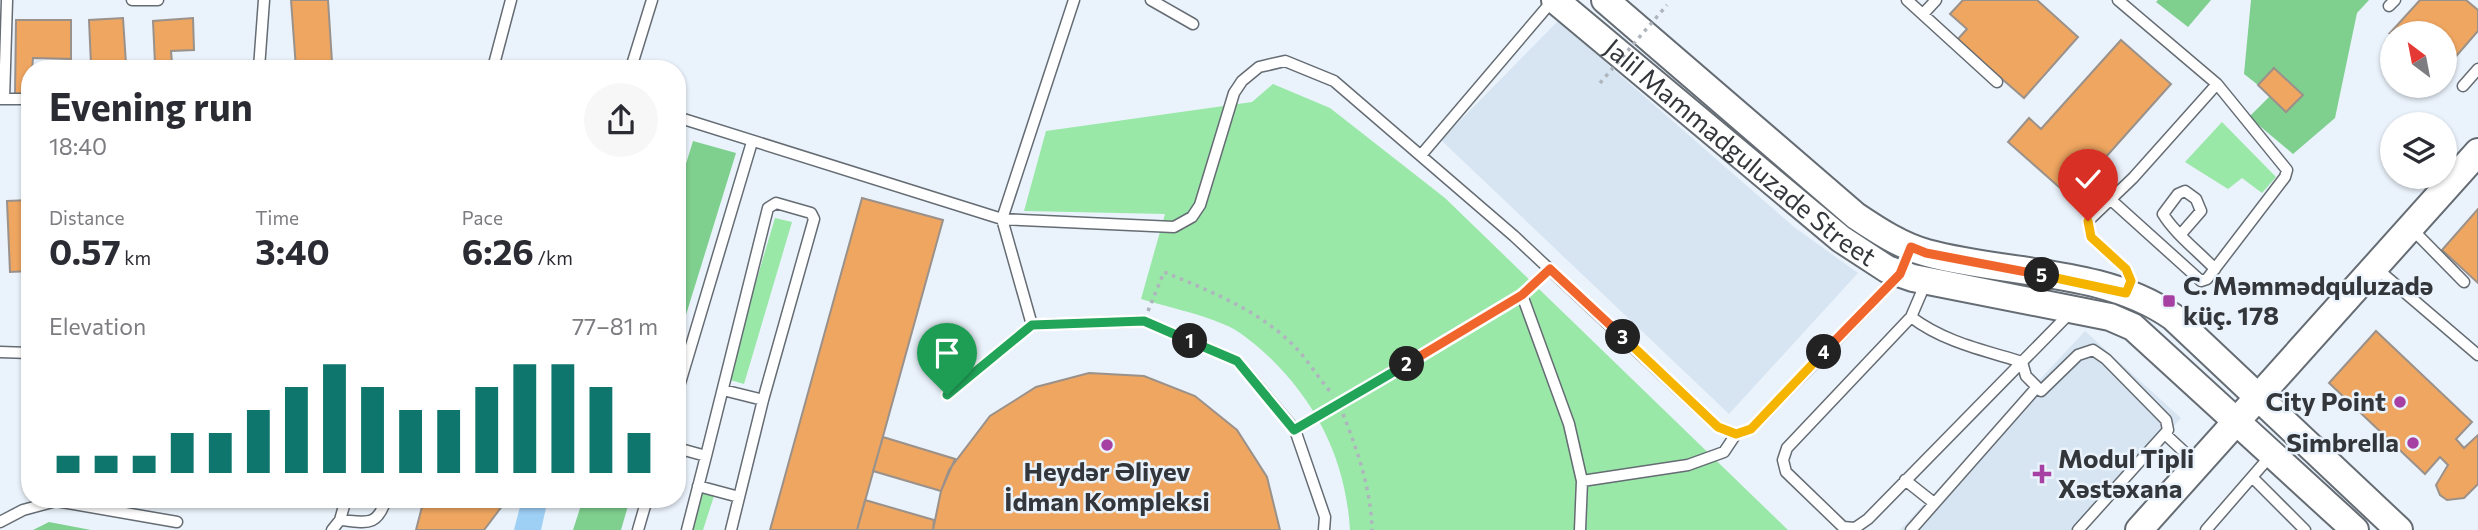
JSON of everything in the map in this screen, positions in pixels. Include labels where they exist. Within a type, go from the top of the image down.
[{"type":"main road","name":"Jalil Mammadguluzade Street","points":[[1554,0],[1841,239],[1886,269],[1926,282],[2110,317],[2133,327],[2355,530]]},
{"type":"main road","name":"Jalil Mammadguluzade Street","points":[[1605,0],[1856,216],[1911,247],[1926,253],[2084,282],[2151,301],[2173,317],[2399,530]]},
{"type":"main road","points":[[2139,530],[2196,463],[2478,152]]},
{"type":"main road","points":[[1900,274],[1911,247]]},
{"type":"main road","points":[[2074,309],[2084,282]]},
{"type":"lane","points":[[7,0],[2,99],[21,99]]},
{"type":"lane","points":[[132,0],[158,0]]},
{"type":"lane","points":[[260,60],[264,0]]},
{"type":"lane","points":[[495,60],[511,0]]},
{"type":"lane","points":[[633,60],[652,0]]},
{"type":"lane","points":[[1032,325],[1002,219],[1074,0]]},
{"type":"lane","points":[[1151,0],[1194,24]]},
{"type":"lane","points":[[1422,154],[1554,0]]},
{"type":"lane","points":[[1908,0],[1997,82]]},
{"type":"lane","points":[[1924,13],[1936,0]]},
{"type":"lane","points":[[2110,199],[2201,281],[2207,279],[2215,269],[2285,177],[2287,170],[2217,84],[2118,0]]},
{"type":"lane","points":[[686,120],[1002,219],[1174,227],[1192,217],[1200,205],[1234,93],[1259,67],[1285,61],[1334,81],[1422,154],[1550,269],[1718,427],[1736,434]]},
{"type":"lane","points":[[2463,86],[2478,69]]},
{"type":"lane","points":[[2126,293],[2131,281],[2126,269],[2091,237],[2087,229],[2088,221],[2191,116],[2217,84]]},
{"type":"lane","points":[[686,363],[752,142]]},
{"type":"lane","points":[[687,530],[768,208],[776,203],[811,213],[814,219],[763,400],[731,530]]},
{"type":"lane","points":[[2411,228],[2464,282]]},
{"type":"lane","points":[[2181,234],[2215,269]]},
{"type":"lane","points":[[2374,267],[2478,355]]},
{"type":"lane","points":[[1339,404],[1522,295],[1550,269]]},
{"type":"lane","points":[[1582,481],[1688,465],[1724,452],[1736,434],[1751,429],[1900,274]]},
{"type":"lane","points":[[1926,282],[1911,317],[1787,448],[1783,460],[1786,472],[1843,527],[1855,528],[2074,309]]},
{"type":"lane","points":[[1522,295],[1569,424],[1582,481],[1580,530]]},
{"type":"lane","points":[[1911,317],[1930,332],[1956,343],[2022,362]]},
{"type":"lane","points":[[947,395],[1032,325],[1144,321],[1237,361],[1294,430],[1325,517],[1324,530]]},
{"type":"lane","points":[[2022,362],[2026,376],[2037,387],[2045,390],[2078,355],[2092,350],[2106,359],[2166,420],[2168,430],[2165,434],[2078,530]]},
{"type":"lane","points":[[0,352],[21,353]]},
{"type":"lane","points":[[1911,530],[2037,387]]},
{"type":"lane","points":[[723,390],[763,400]]},
{"type":"lane","points":[[2165,434],[2196,463]]},
{"type":"lane","points":[[686,450],[706,456]]},
{"type":"lane","points":[[2206,530],[2272,454]]},
{"type":"lane","points":[[2252,477],[2305,530]]},
{"type":"lane","points":[[1905,480],[1934,503]]},
{"type":"lane","points":[[698,486],[739,497]]},
{"type":"lane","points":[[0,522],[30,508]]},
{"type":"lane","points":[[96,508],[177,522]]},
{"type":"lane","points":[[332,530],[340,520],[343,508]]},
{"type":"lane","points":[[340,520],[369,522],[382,514],[384,508]]},
{"type":"lane","points":[[638,530],[644,508]]},
{"type":"path","points":[[1600,83],[1667,5]]},
{"type":"path","points":[[1144,321],[1164,272],[1255,314],[1295,347],[1339,404],[1360,457],[1371,508],[1372,530]]},
{"type":"path","points":[[1294,430],[1339,404]]},
{"type":"shaded area","points":[[1558,21],[1794,227],[1858,273],[1729,414],[1441,140]]},
{"type":"shaded area","name":"Modul Tipli Xəstəxana","points":[[2085,331],[2181,418],[2084,530],[1900,530]]},
{"type":"green space","points":[[2211,0],[2188,27],[2156,2]]},
{"type":"green space","points":[[2251,0],[2369,0],[2357,13],[2335,118],[2293,154],[2249,117],[2270,96],[2286,112],[2302,94],[2275,68],[2258,85],[2244,74]]},
{"type":"green space","points":[[1273,84],[1330,108],[1445,198],[1788,530],[1350,530],[1342,480],[1326,434],[1285,373],[1252,342],[1229,327],[1141,299],[1165,214],[1024,211],[1046,131],[1252,102]]},
{"type":"green space","points":[[2222,122],[2276,177],[2262,193],[2242,178],[2228,189],[2185,162]]},
{"type":"green space","points":[[693,141],[736,153],[686,315],[686,164]]},
{"type":"green space","points":[[775,218],[792,222],[744,384],[727,379]]},
{"type":"green space","points":[[698,490],[714,496],[703,530],[684,530]]},
{"type":"green space","points":[[580,508],[627,508],[621,530],[573,530]]},
{"type":"green space","points":[[49,522],[91,530],[33,530]]},
{"type":"water","points":[[520,508],[546,508],[541,530],[514,530]]},
{"type":"building","points":[[291,0],[328,0],[332,60],[295,60]]},
{"type":"building","points":[[1963,0],[2037,0],[2078,37],[2024,98],[1957,40],[1967,29],[1950,14]]},
{"type":"building","points":[[2420,0],[2466,0],[2478,10],[2478,31],[2457,55],[2457,21],[2401,21]]},
{"type":"building","points":[[123,18],[126,60],[91,60],[89,20]]},
{"type":"building","points":[[193,18],[194,50],[171,51],[172,60],[155,60],[153,21]]},
{"type":"building","points":[[16,20],[71,20],[71,59],[21,60],[21,96],[15,96]]},
{"type":"building","points":[[2121,40],[2171,84],[2088,177],[2102,189],[2084,209],[2008,142],[2029,118],[2041,129]]},
{"type":"building","points":[[2274,68],[2303,95],[2286,112],[2258,85]]},
{"type":"building","points":[[862,198],[943,220],[857,530],[770,530]]},
{"type":"building","points":[[21,200],[21,271],[10,272],[7,201]]},
{"type":"building","points":[[2478,209],[2478,283],[2442,250]]},
{"type":"building","name":"City Point","points":[[2376,331],[2472,422],[2456,439],[2464,448],[2478,435],[2478,484],[2464,498],[2447,500],[2440,495],[2436,485],[2448,465],[2440,457],[2425,474],[2329,383]]},
{"type":"building","name":"Heydər Əliyev İdman Kompleksi","points":[[1089,373],[1144,376],[1195,396],[1237,430],[1267,477],[1280,530],[933,530],[941,491],[949,470],[990,416],[1036,387]]},
{"type":"building","points":[[883,437],[955,459],[941,491],[873,471]]},
{"type":"building","points":[[865,500],[934,520],[933,530],[857,530]]},
{"type":"building","points":[[422,508],[501,508],[484,530],[416,530]]},
{"type":"place","name":"C. Məmmədquluzadə küç. 178","points":[[2169,301]]},
{"type":"place","name":"City Point","points":[[2400,402]]},
{"type":"place","name":"Simbrella","points":[[2413,443]]},
{"type":"place","name":"Heydər Əliyev İdman Kompleksi","points":[[1107,445]]},
{"type":"place","name":"Modul Tipli Xəstəxana","points":[[2042,474]]},
{"type":"route","points":[[947,395],[1032,325],[1144,321],[1237,361],[1294,430],[1522,295],[1550,269],[1718,427],[1736,434],[1751,429],[1900,274],[1911,247],[1926,253],[2126,293],[2131,281],[2126,269],[2091,237],[2087,229],[2088,221]]}]
